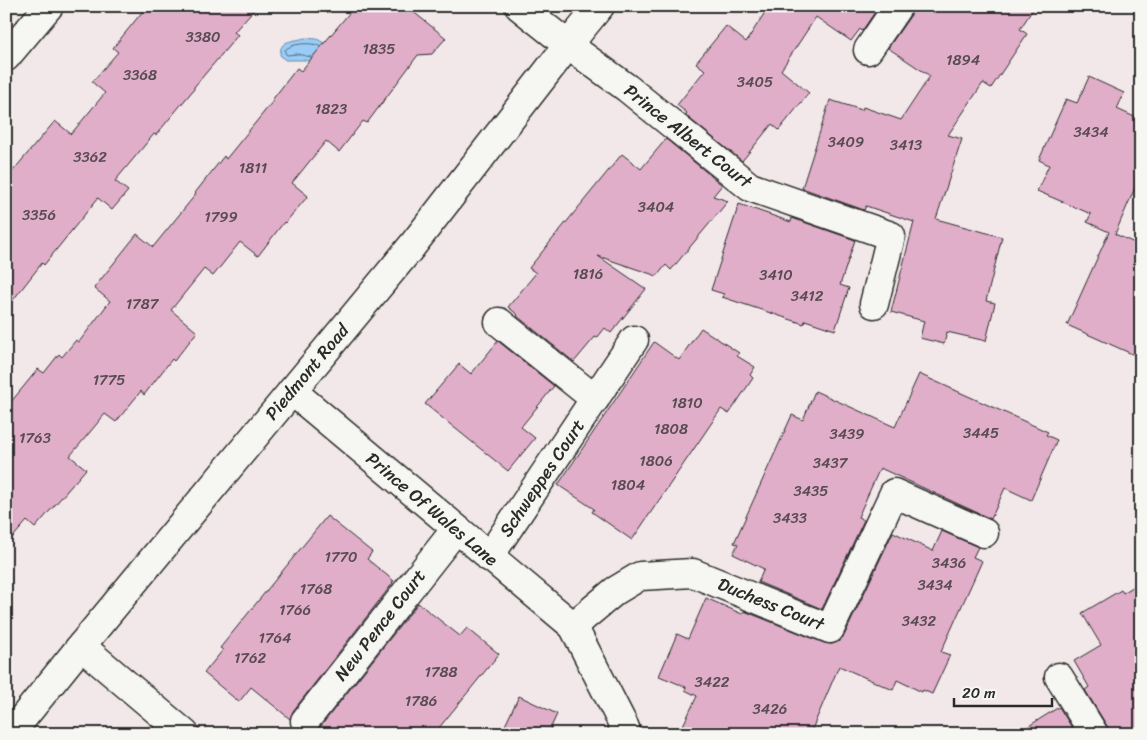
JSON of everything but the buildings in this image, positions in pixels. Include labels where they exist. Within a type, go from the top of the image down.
[{"type":"main road","points":[[6,57],[49,6]]},
{"type":"main road","points":[[519,6],[568,45]]},
{"type":"main road","name":"Piedmont Road","points":[[10,734],[412,246],[600,6]]},
{"type":"main road","points":[[868,50],[898,6]]},
{"type":"main road","name":"Prince Albert Court","points":[[568,45],[627,88],[750,187],[891,236],[874,304]]},
{"type":"main road","points":[[499,322],[595,399]]},
{"type":"main road","name":"Schweppes Court","points":[[489,556],[634,340]]},
{"type":"main road","name":"Prince Of Wales Lane","points":[[292,391],[573,626]]},
{"type":"main road","name":"Duchess Court","points":[[573,626],[615,591],[640,576],[693,572],[830,629],[894,493],[984,533]]},
{"type":"main road","name":"New Pence Court","points":[[305,721],[456,529]]},
{"type":"main road","points":[[573,626],[625,728],[622,734]]},
{"type":"main road","points":[[81,646],[185,734]]},
{"type":"main road","points":[[1059,677],[1094,734]]},
{"type":"water","points":[[304,38],[317,39],[326,44],[314,63],[304,60],[285,60],[280,55],[284,44]]}]
